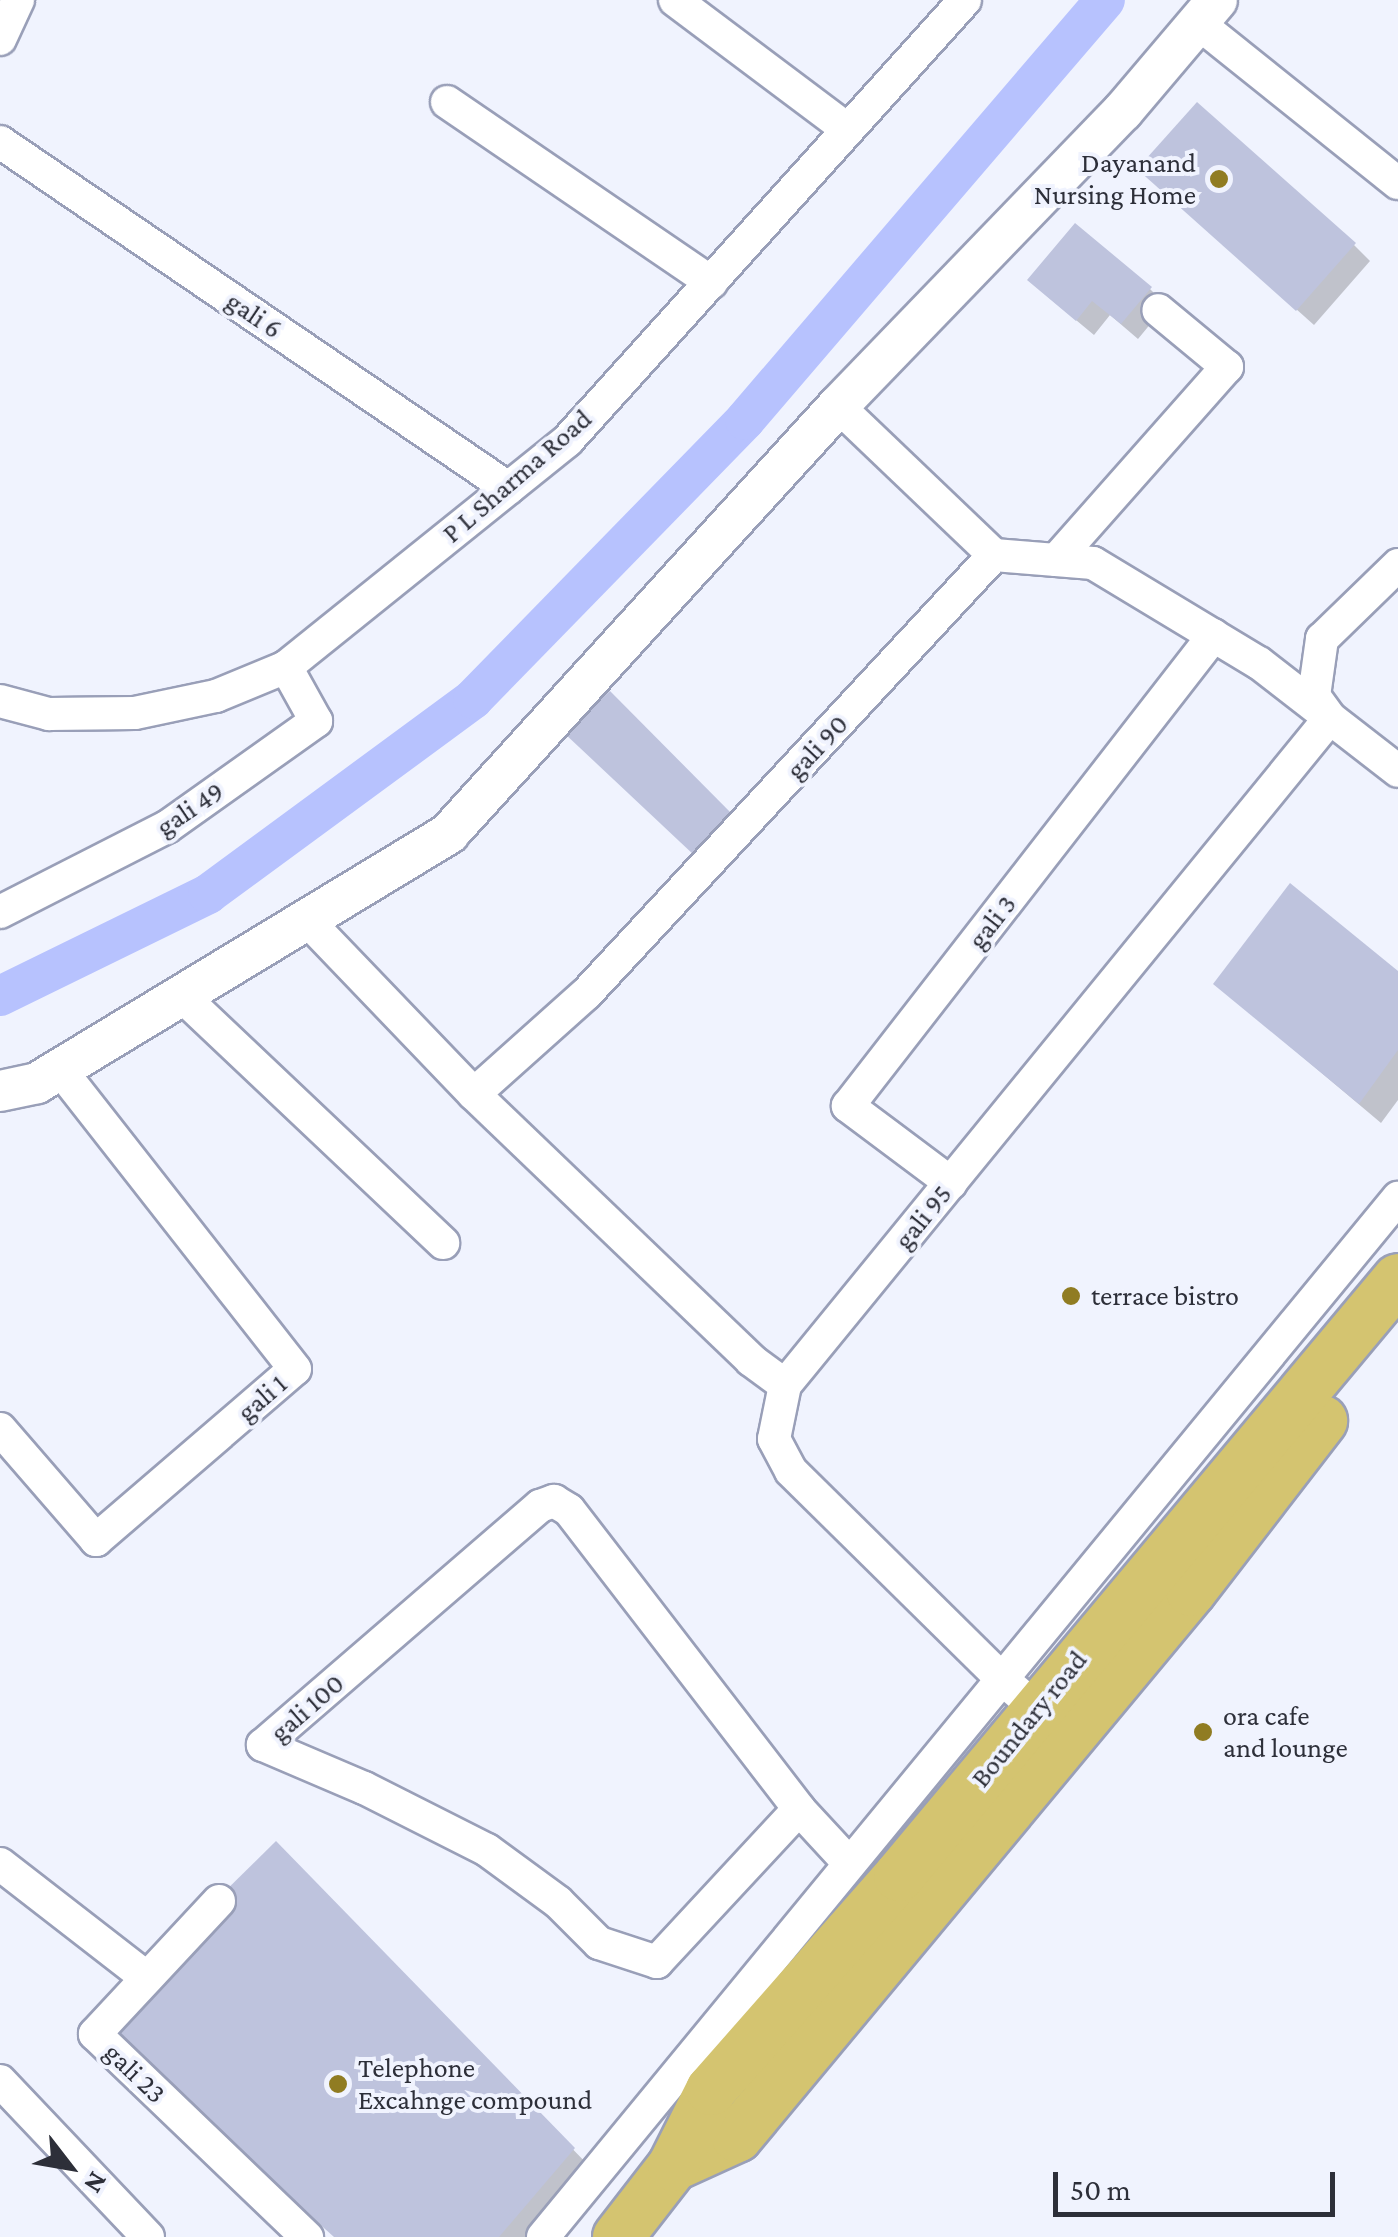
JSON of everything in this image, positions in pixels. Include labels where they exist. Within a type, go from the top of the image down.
[{"type":"main road","name":"Boundary road","points":[[618,2237],[673,2166],[737,2137],[1035,1707],[1398,1279]]},
{"type":"main road","name":"Boundary road","points":[[1035,1707],[1398,1332]]},
{"type":"street","points":[[674,0],[848,130]]},
{"type":"street","name":"P L Sharma Road","points":[[0,701],[48,714],[135,714],[216,696],[286,666],[567,441],[965,0]]},
{"type":"street","points":[[0,1091],[37,1083],[449,833],[838,406],[1123,111],[1208,11],[1398,183]]},
{"type":"street","points":[[447,102],[711,282]]},
{"type":"street","name":"gali 6","points":[[0,142],[508,488]]},
{"type":"street","points":[[1056,560],[1227,367],[1158,310]]},
{"type":"street","points":[[838,406],[994,555],[1093,563],[1259,663],[1398,771]]},
{"type":"street","name":"gali 90","points":[[474,1094],[586,994],[994,555]]},
{"type":"street","points":[[1330,718],[1314,696],[1322,638],[1398,565]]},
{"type":"street","name":"gali 3","points":[[952,1183],[848,1106],[1214,636]]},
{"type":"street","name":"gali 49","points":[[0,912],[166,827],[316,722],[286,666]]},
{"type":"street","name":"gali 95","points":[[786,1385],[1330,718]]},
{"type":"street","points":[[306,920],[474,1094],[751,1360],[786,1385],[774,1439],[791,1472],[1035,1707]]},
{"type":"street","points":[[181,995],[443,1242]]},
{"type":"street","name":"gali 1","points":[[0,1429],[96,1540],[295,1370],[60,1069]]},
{"type":"street","points":[[543,2237],[849,1863],[1035,1707],[1398,1198]]},
{"type":"street","name":"gali 100","points":[[799,1809],[656,1962],[600,1944],[558,1902],[487,1850],[364,1788],[263,1745],[540,1506],[554,1500],[569,1510],[799,1809],[849,1863]]},
{"type":"street","points":[[0,1864],[147,1978]]},
{"type":"street","name":"gali 23","points":[[220,1901],[95,2034],[307,2237]]},
{"type":"street","points":[[0,2081],[148,2237]]},
{"type":"building","points":[[1197,102],[1356,243],[1296,311],[1137,169]]},
{"type":"building","points":[[1075,223],[1152,287],[1121,324],[1092,301],[1076,321],[1027,280]]},
{"type":"building","points":[[610,691],[737,819],[695,856],[563,732]]},
{"type":"building","points":[[1290,883],[1398,971],[1398,1050],[1359,1104],[1213,984]]},
{"type":"building","name":"Telephone Excahnge compound","points":[[276,1841],[575,2148],[499,2237],[334,2237],[93,2021]]},
{"type":"waterway","points":[[0,996],[208,894],[473,699],[745,420],[1105,0]]},
{"type":"place","name":"Dayanand Nursing Home","points":[[1219,179]]},
{"type":"place","name":"terrace bistro","points":[[1071,1296]]},
{"type":"place","name":"ora cafe and lounge","points":[[1203,1732]]},
{"type":"place","name":"Telephone Excahnge compound","points":[[338,2084]]}]
